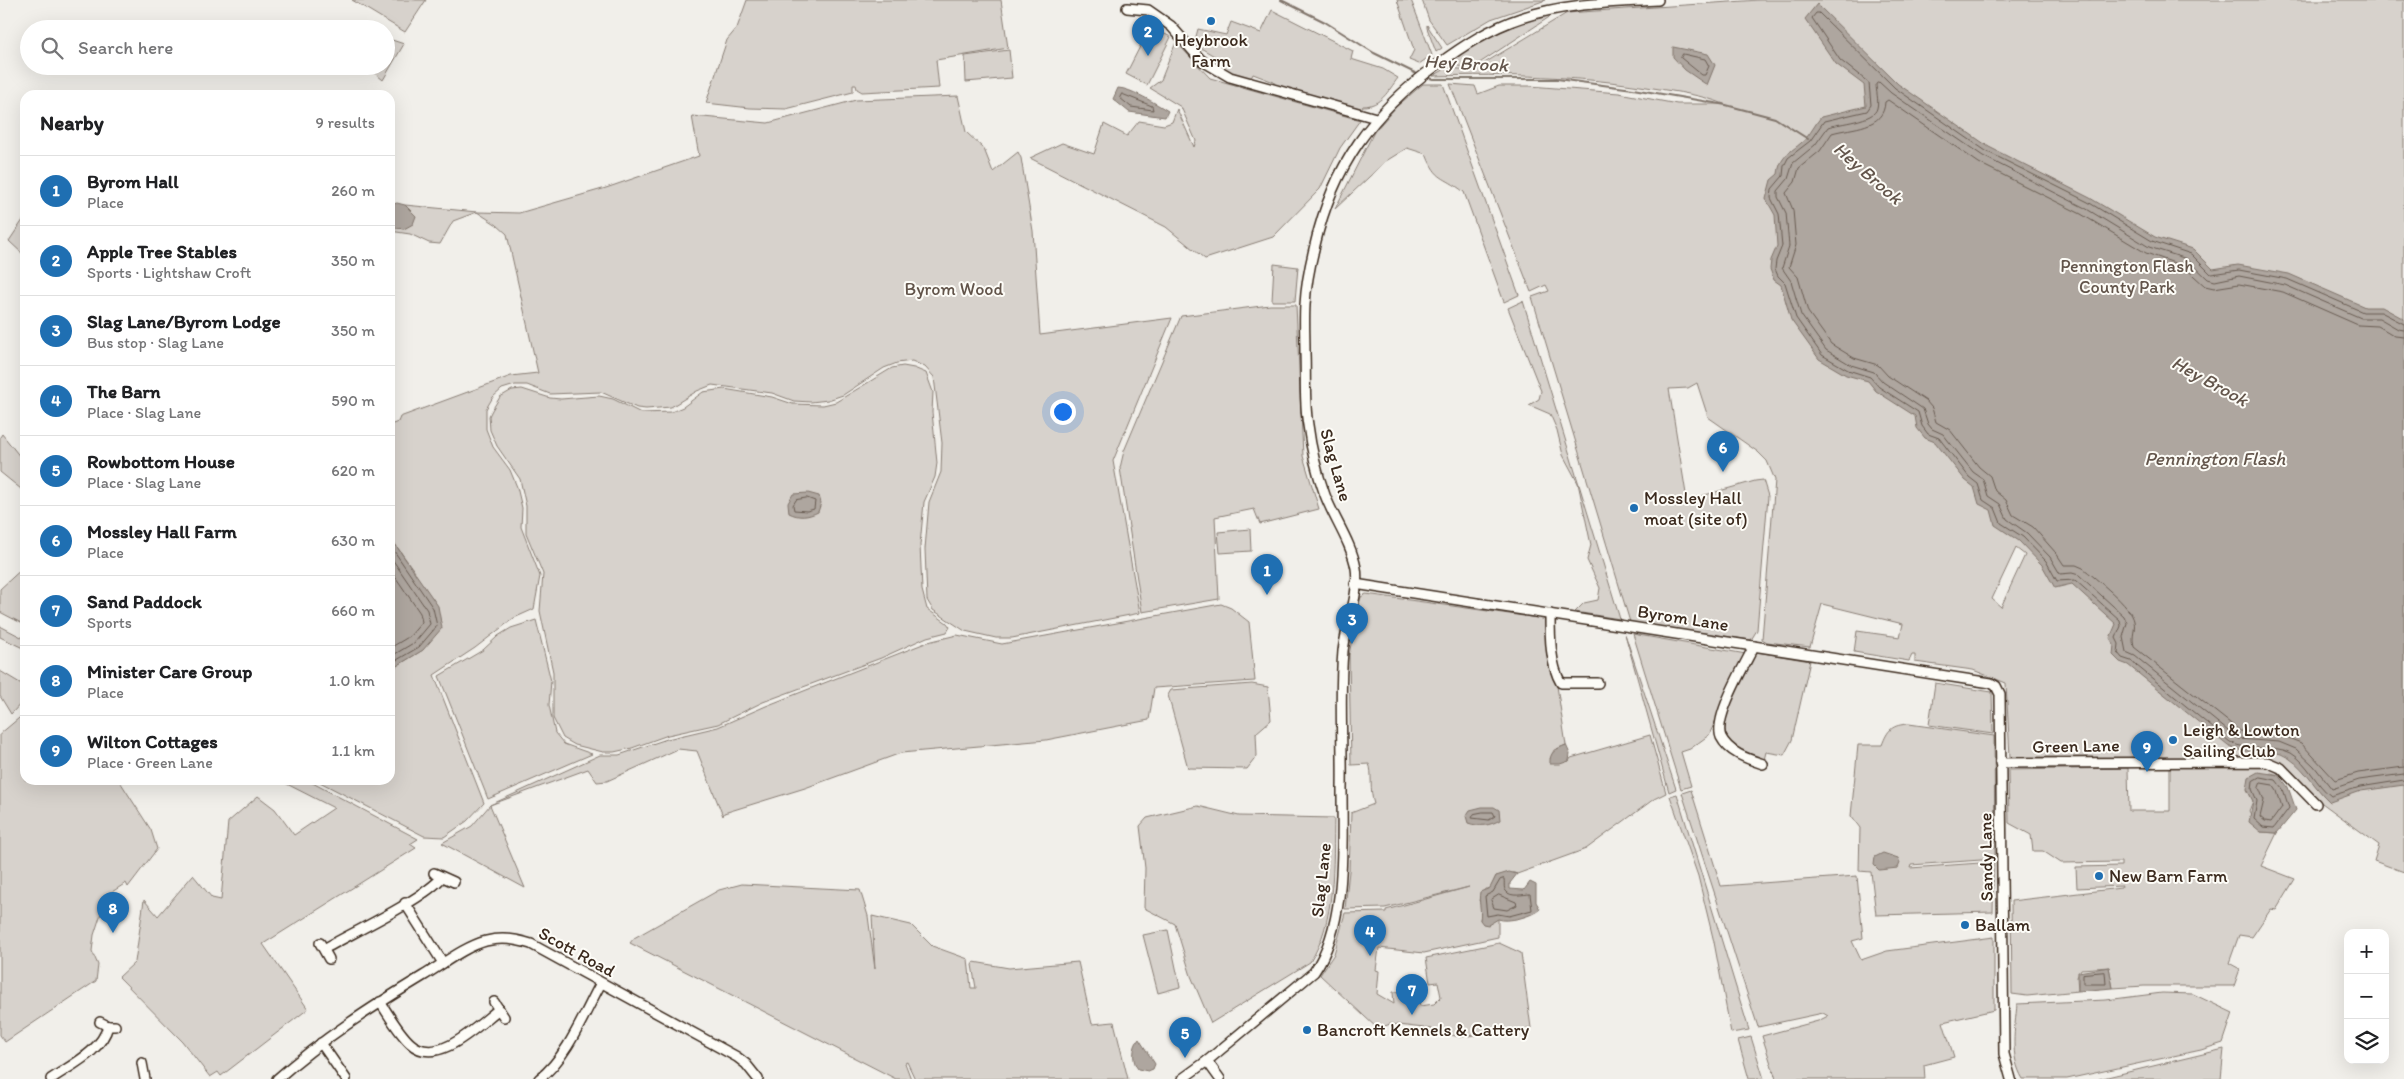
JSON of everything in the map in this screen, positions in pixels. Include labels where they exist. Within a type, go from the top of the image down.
[{"type":"street","name":"Slag Lane","points":[[1182,1079],[1309,978],[1323,959],[1332,936],[1339,884],[1342,841],[1343,654],[1356,584],[1356,568],[1326,496],[1310,443],[1307,422],[1305,304],[1317,235],[1332,189],[1349,154],[1376,118],[1412,84],[1433,68],[1494,29],[1525,16],[1574,6],[1658,0]]},
{"type":"street","points":[[1127,8],[1148,10],[1171,26],[1201,60],[1230,77],[1376,118]]},
{"type":"street","name":"Byrom Lane","points":[[1356,584],[1990,682],[1999,689],[2000,694]]},
{"type":"street","points":[[1550,614],[1552,649],[1558,678],[1562,683],[1598,683]]},
{"type":"street","points":[[1754,646],[1724,709],[1719,727],[1721,737],[1729,747],[1739,755],[1763,764]]},
{"type":"street","name":"Sandy Lane","points":[[2000,694],[2004,1054],[2012,1079]]},
{"type":"street","name":"Green Lane","points":[[2000,763],[2267,762],[2281,768],[2316,804]]},
{"type":"street","points":[[329,959],[322,946],[405,903],[434,885],[438,875],[454,882]]},
{"type":"street","points":[[405,903],[443,963]]},
{"type":"street","name":"Scott Road","points":[[277,1079],[322,1043],[380,1002],[479,943],[496,939],[514,940],[531,944],[742,1060],[758,1079]]},
{"type":"street","points":[[539,1079],[557,1061],[601,983]]},
{"type":"street","points":[[380,1002],[411,1044],[429,1051],[441,1049],[452,1044],[499,1009]]},
{"type":"street","points":[[57,1078],[102,1041],[108,1025]]},
{"type":"street","points":[[322,1043],[346,1079]]},
{"type":"street","points":[[1207,1061],[1220,1079]]},
{"type":"street","points":[[143,1062],[145,1079]]},
{"type":"green space","points":[[352,0],[426,0],[405,32],[395,26],[395,20],[385,20]]},
{"type":"green space","points":[[747,0],[1001,0],[1008,48],[936,60],[939,88],[862,92],[857,89],[856,85],[853,85],[853,92],[786,109],[750,108],[706,103],[727,40],[737,28]]},
{"type":"green space","points":[[1397,0],[1411,0],[1432,55],[1419,64],[1409,60],[1414,50]]},
{"type":"green space","points":[[1422,0],[1546,0],[1491,19],[1447,45],[1429,20]]},
{"type":"green space","name":"Pennington Flash County Park","points":[[1759,0],[2404,0],[2404,872],[2374,861],[2379,845],[2322,803],[2287,767],[2267,758],[2010,757],[2006,683],[1973,670],[1915,662],[1915,655],[1912,655],[1909,661],[1854,652],[1857,631],[1900,637],[1903,624],[1822,604],[1810,647],[1767,642],[1762,639],[1775,480],[1767,461],[1758,452],[1708,417],[1697,383],[1688,388],[1669,389],[1687,500],[1763,480],[1768,496],[1757,630],[1751,640],[1630,622],[1532,297],[1549,291],[1546,285],[1531,292],[1450,84],[1475,86],[1478,94],[1499,86],[1530,86],[1619,93],[1677,104],[1724,104],[1681,92],[1571,78],[1488,75],[1433,76],[1447,68],[1473,70],[1567,13]],"holes":[[[2016,548],[2025,555],[2001,607],[1992,599]]]},
{"type":"green space","points":[[1272,10],[1353,51],[1351,59],[1383,69],[1398,78],[1379,101],[1363,106],[1360,111],[1273,87],[1274,82],[1253,74],[1250,80],[1213,65],[1216,57],[1194,44],[1198,29],[1226,35],[1231,22],[1261,33]]},
{"type":"green space","points":[[1557,12],[1475,66],[1466,68],[1447,63],[1499,32]]},
{"type":"green space","points":[[1427,25],[1442,48],[1436,52],[1427,28]]},
{"type":"green space","points":[[1150,27],[1171,37],[1147,85],[1126,74]]},
{"type":"green space","points":[[395,41],[404,44],[395,59]]},
{"type":"green space","points":[[1176,42],[1210,78],[1360,120],[1340,148],[1320,189],[1273,237],[1205,259],[1166,227],[1030,158],[1062,143],[1094,154],[1104,124],[1127,136],[1139,121],[1164,125],[1172,122],[1177,109],[1194,147],[1196,141],[1181,107],[1150,88],[1161,80]]},
{"type":"green space","points":[[1009,50],[1012,78],[966,82],[965,56]]},
{"type":"green space","points":[[377,75],[386,75],[383,80]]},
{"type":"green space","points":[[1423,84],[1443,84],[1519,295],[1504,302],[1464,192],[1437,174],[1426,154],[1407,148],[1386,161],[1335,209],[1374,132],[1396,107]]},
{"type":"green space","name":"Byrom Wood","points":[[958,96],[966,132],[984,149],[993,172],[1018,152],[1021,158],[1033,231],[1040,335],[1172,318],[1113,461],[1140,613],[1012,638],[996,638],[965,631],[933,610],[927,600],[925,549],[929,502],[941,472],[942,443],[934,377],[925,367],[912,361],[897,363],[884,368],[843,395],[828,400],[811,402],[794,401],[772,393],[712,385],[697,391],[671,407],[646,409],[637,408],[601,392],[550,394],[527,385],[515,385],[502,389],[493,397],[486,409],[486,429],[493,447],[510,470],[517,487],[522,508],[521,527],[540,576],[534,609],[514,618],[475,648],[434,675],[484,803],[467,821],[444,837],[424,836],[326,785],[395,785],[395,667],[423,650],[415,572],[395,544],[395,423],[398,422],[400,417],[511,376],[538,373],[507,234],[477,212],[519,213],[606,188],[699,156],[692,116],[768,123],[856,100]]},
{"type":"green space","points":[[405,205],[477,212],[453,221],[440,244],[429,243],[410,234],[395,232],[395,228],[404,229],[416,216]]},
{"type":"green space","points":[[20,224],[20,251],[9,241]]},
{"type":"green space","points":[[1274,264],[1298,267],[1295,301],[1272,301]]},
{"type":"green space","points":[[1523,301],[1620,619],[1575,612],[1584,603],[1598,600],[1600,588],[1587,560],[1591,545],[1578,483],[1563,455],[1557,430],[1550,414],[1529,405],[1539,399],[1541,391],[1508,308]]},
{"type":"green space","points":[[1270,305],[1296,305],[1303,456],[1319,509],[1260,524],[1254,509],[1215,517],[1219,599],[1142,612],[1120,468],[1124,451],[1181,316]]},
{"type":"green space","points":[[903,366],[926,373],[933,392],[932,412],[937,463],[935,477],[924,502],[920,545],[922,590],[927,609],[947,623],[950,627],[947,632],[927,637],[881,658],[763,702],[718,724],[668,735],[632,748],[614,752],[603,752],[575,745],[563,738],[553,718],[553,672],[540,611],[543,574],[526,533],[526,506],[520,479],[497,446],[490,430],[489,416],[500,397],[512,390],[522,389],[550,398],[561,399],[599,396],[613,399],[641,413],[671,412],[683,407],[703,392],[724,389],[772,397],[793,404],[823,405],[836,402],[892,368]]},
{"type":"green space","points":[[2,434],[20,457],[20,488],[0,472],[0,437]]},
{"type":"green space","points":[[1250,529],[1251,551],[1220,553],[1218,532]]},
{"type":"green space","points":[[20,571],[20,622],[0,612],[0,589]]},
{"type":"green space","points":[[1366,594],[1545,619],[1550,669],[1557,686],[1566,745],[1554,750],[1550,759],[1569,761],[1571,758],[1650,735],[1666,793],[1654,799],[1586,849],[1517,874],[1496,876],[1490,889],[1485,889],[1479,900],[1482,909],[1480,920],[1498,919],[1498,937],[1424,953],[1379,948],[1376,970],[1379,971],[1377,994],[1394,1004],[1393,992],[1417,991],[1420,1006],[1434,1004],[1441,997],[1438,982],[1430,983],[1426,958],[1499,943],[1521,953],[1531,1028],[1460,1037],[1432,1031],[1432,1029],[1390,1024],[1378,1029],[1320,975],[1334,954],[1345,913],[1386,912],[1386,910],[1469,887],[1385,908],[1345,909],[1349,871],[1351,813],[1374,804],[1369,764],[1351,765],[1349,655],[1359,604],[1361,597]]},
{"type":"green space","points":[[1221,604],[1231,608],[1249,622],[1255,681],[1154,688],[1149,720],[1046,740],[901,753],[805,788],[724,813],[723,816],[697,751],[678,749],[607,781],[597,782],[588,769],[490,805],[600,755],[619,755],[667,739],[718,727],[928,642],[957,635],[1002,644]]},
{"type":"green space","points":[[536,620],[551,681],[549,705],[555,733],[564,744],[592,754],[488,799],[439,676],[483,650],[498,636],[511,628]]},
{"type":"green space","points":[[0,626],[20,636],[20,647],[0,637]]},
{"type":"green space","points":[[1625,634],[1676,789],[1669,792]]},
{"type":"green space","points":[[1633,634],[1746,654],[1709,735],[1690,749],[1681,752],[1691,786],[1681,789]]},
{"type":"green space","points":[[1757,652],[1810,661],[1792,740],[1784,755],[1766,752],[1764,760],[1735,749],[1727,739],[1725,727],[1730,701]]},
{"type":"green space","points":[[0,671],[20,683],[20,704],[11,714],[0,696]]},
{"type":"green space","points":[[1935,683],[1992,692],[1993,734],[1929,725]]},
{"type":"green space","points":[[1252,684],[1268,687],[1271,720],[1256,733],[1257,756],[1247,769],[1188,768],[1168,695],[1171,690]]},
{"type":"green space","points":[[20,717],[20,785],[122,785],[151,830],[157,849],[128,887],[126,883],[107,895],[94,935],[92,951],[98,965],[96,981],[5,1042],[0,1035],[0,734]]},
{"type":"green space","points":[[1909,724],[1994,736],[1995,859],[1911,865],[1910,868],[1994,862],[1993,912],[1876,915],[1871,872],[1859,871],[1860,828],[1851,816],[1858,745],[1882,745],[1891,729],[1898,725]]},
{"type":"green space","points":[[2174,765],[2267,766],[2274,769],[2279,775],[2271,773],[2247,789],[2253,801],[2249,811],[2261,832],[2277,833],[2261,866],[2295,879],[2276,910],[2271,909],[2252,937],[2239,935],[2229,963],[2240,969],[2234,986],[2113,988],[2109,967],[2081,969],[2077,977],[2078,991],[2027,996],[2012,994],[2011,901],[2121,888],[2122,886],[2077,888],[2076,867],[2121,866],[2121,862],[2061,863],[2043,851],[2033,851],[2031,835],[2009,823],[2008,770],[2128,768],[2129,811],[2170,811],[2170,767]]},
{"type":"green space","points":[[289,785],[316,785],[418,839],[410,844],[416,848],[263,944],[308,1009],[221,1076],[218,1072],[210,1077],[182,1041],[119,977],[135,962],[144,900],[158,916],[193,875],[212,898],[221,900],[228,822],[258,796],[275,809],[294,835],[334,808]]},
{"type":"green space","points":[[1691,790],[1721,886],[1857,876],[1863,938],[1852,941],[1861,960],[1887,951],[1994,937],[1994,1010],[1943,1022],[1954,1057],[1924,1065],[1925,1079],[1776,1079],[1762,1036],[1818,1021],[1828,1016],[1823,1013],[1758,1027],[1682,793]]},
{"type":"green space","points":[[1677,794],[1749,1030],[1731,1033],[1714,942],[1698,876],[1670,796]]},
{"type":"green space","points":[[490,805],[525,888],[442,843],[472,826]]},
{"type":"green space","points":[[1198,806],[1239,816],[1334,818],[1333,873],[1329,911],[1325,929],[1310,962],[1211,1023],[1191,976],[1175,924],[1144,908],[1145,868],[1140,826],[1147,818]]},
{"type":"green space","points":[[742,884],[860,890],[868,916],[875,969],[872,916],[911,925],[932,946],[968,959],[971,988],[976,988],[972,965],[974,962],[1009,968],[1078,962],[1092,1024],[1114,1022],[1128,1079],[915,1079],[907,1062],[905,1063],[911,1079],[896,1079],[630,943],[634,938],[719,890]]},
{"type":"green space","points":[[1168,930],[1180,987],[1158,993],[1143,935]]},
{"type":"green space","points":[[2162,993],[2193,994],[2233,1013],[2223,1043],[2201,1050],[2067,1079],[2023,1079],[2014,1052],[2017,1004],[2106,1000]]},
{"type":"green space","points":[[1751,1037],[1764,1079],[1749,1079],[1738,1040]]},
{"type":"green space","points":[[2224,1049],[2221,1079],[2099,1079]]},
{"type":"water","name":"Pennington Flash","points":[[1817,4],[1898,84],[1989,147],[2090,198],[2155,237],[2193,249],[2213,269],[2238,265],[2289,274],[2365,307],[2382,307],[2404,319],[2404,785],[2361,791],[2330,802],[2302,769],[2289,758],[2274,752],[2241,751],[2228,746],[2113,655],[2114,645],[2110,638],[2116,624],[2072,584],[2055,588],[2042,565],[2019,541],[1995,525],[1991,510],[1979,504],[1974,487],[1965,480],[1935,442],[1925,438],[1917,428],[1915,416],[1876,391],[1868,381],[1846,375],[1819,359],[1791,320],[1781,285],[1774,280],[1770,269],[1771,260],[1777,246],[1775,215],[1766,199],[1771,180],[1778,174],[1782,161],[1807,137],[1821,117],[1866,106],[1864,85],[1836,64],[1805,19]]},
{"type":"water","points":[[1673,47],[1708,54],[1715,65],[1707,85],[1685,70],[1673,57]]},
{"type":"water","points":[[1118,88],[1136,93],[1168,111],[1165,117],[1129,112],[1113,99]]},
{"type":"water","points":[[395,204],[405,205],[416,216],[413,224],[404,229],[395,228]]},
{"type":"water","points":[[808,493],[819,496],[821,503],[818,512],[804,516],[796,516],[789,513],[788,503],[793,494]]},
{"type":"water","points":[[395,544],[438,606],[442,628],[423,650],[395,667]]},
{"type":"water","points":[[1566,745],[1570,754],[1569,761],[1560,764],[1550,764],[1554,752]]},
{"type":"water","points":[[2258,772],[2279,775],[2288,787],[2296,810],[2277,833],[2261,832],[2249,822],[2253,801],[2247,789],[2249,777]]},
{"type":"water","points":[[1494,807],[1499,810],[1500,820],[1484,825],[1468,823],[1466,816],[1470,810]]},
{"type":"water","points":[[1883,853],[1898,858],[1900,863],[1898,868],[1879,870],[1874,865],[1875,857]]},
{"type":"water","points":[[1509,872],[1517,874],[1510,883],[1510,889],[1524,890],[1530,882],[1536,885],[1536,902],[1540,909],[1537,912],[1520,918],[1498,919],[1488,925],[1483,924],[1480,920],[1480,892],[1490,888],[1496,876]]},
{"type":"water","points":[[2109,967],[2113,988],[2078,991],[2078,972]]},
{"type":"water","points":[[1139,1039],[1155,1064],[1153,1069],[1148,1071],[1138,1069],[1136,1066],[1134,1050]]},
{"type":"waterway","name":"Hey Brook","points":[[1281,0],[1325,22],[1374,53],[1419,75]]},
{"type":"waterway","name":"Hey Brook","points":[[1426,77],[1433,79],[1557,79],[1633,89],[1726,105],[1775,118],[1808,139]]},
{"type":"place","name":"Heybrook Farm","points":[[1211,21]]},
{"type":"place","name":"Apple Tree Stables","points":[[1148,56]]},
{"type":"place","name":"Mossley Hall Farm","points":[[1723,472]]},
{"type":"place","name":"Mossley Hall moat (site of)","points":[[1634,508]]},
{"type":"place","name":"Byrom Hall","points":[[1267,595]]},
{"type":"place","name":"Slag Lane/Byrom Lodge","points":[[1352,644]]},
{"type":"place","name":"Leigh & Lowton Sailing Club","points":[[2173,740]]},
{"type":"place","name":"Wilton Cottages","points":[[2147,772]]},
{"type":"place","name":"New Barn Farm","points":[[2099,876]]},
{"type":"place","name":"Ballam","points":[[1965,925]]},
{"type":"place","name":"Minister Care Group","points":[[113,933]]},
{"type":"place","name":"The Barn","points":[[1370,956]]},
{"type":"place","name":"Sand Paddock","points":[[1412,1015]]},
{"type":"place","name":"Bancroft Kennels & Cattery","points":[[1307,1030]]},
{"type":"place","name":"Rowbottom House","points":[[1185,1058]]}]
